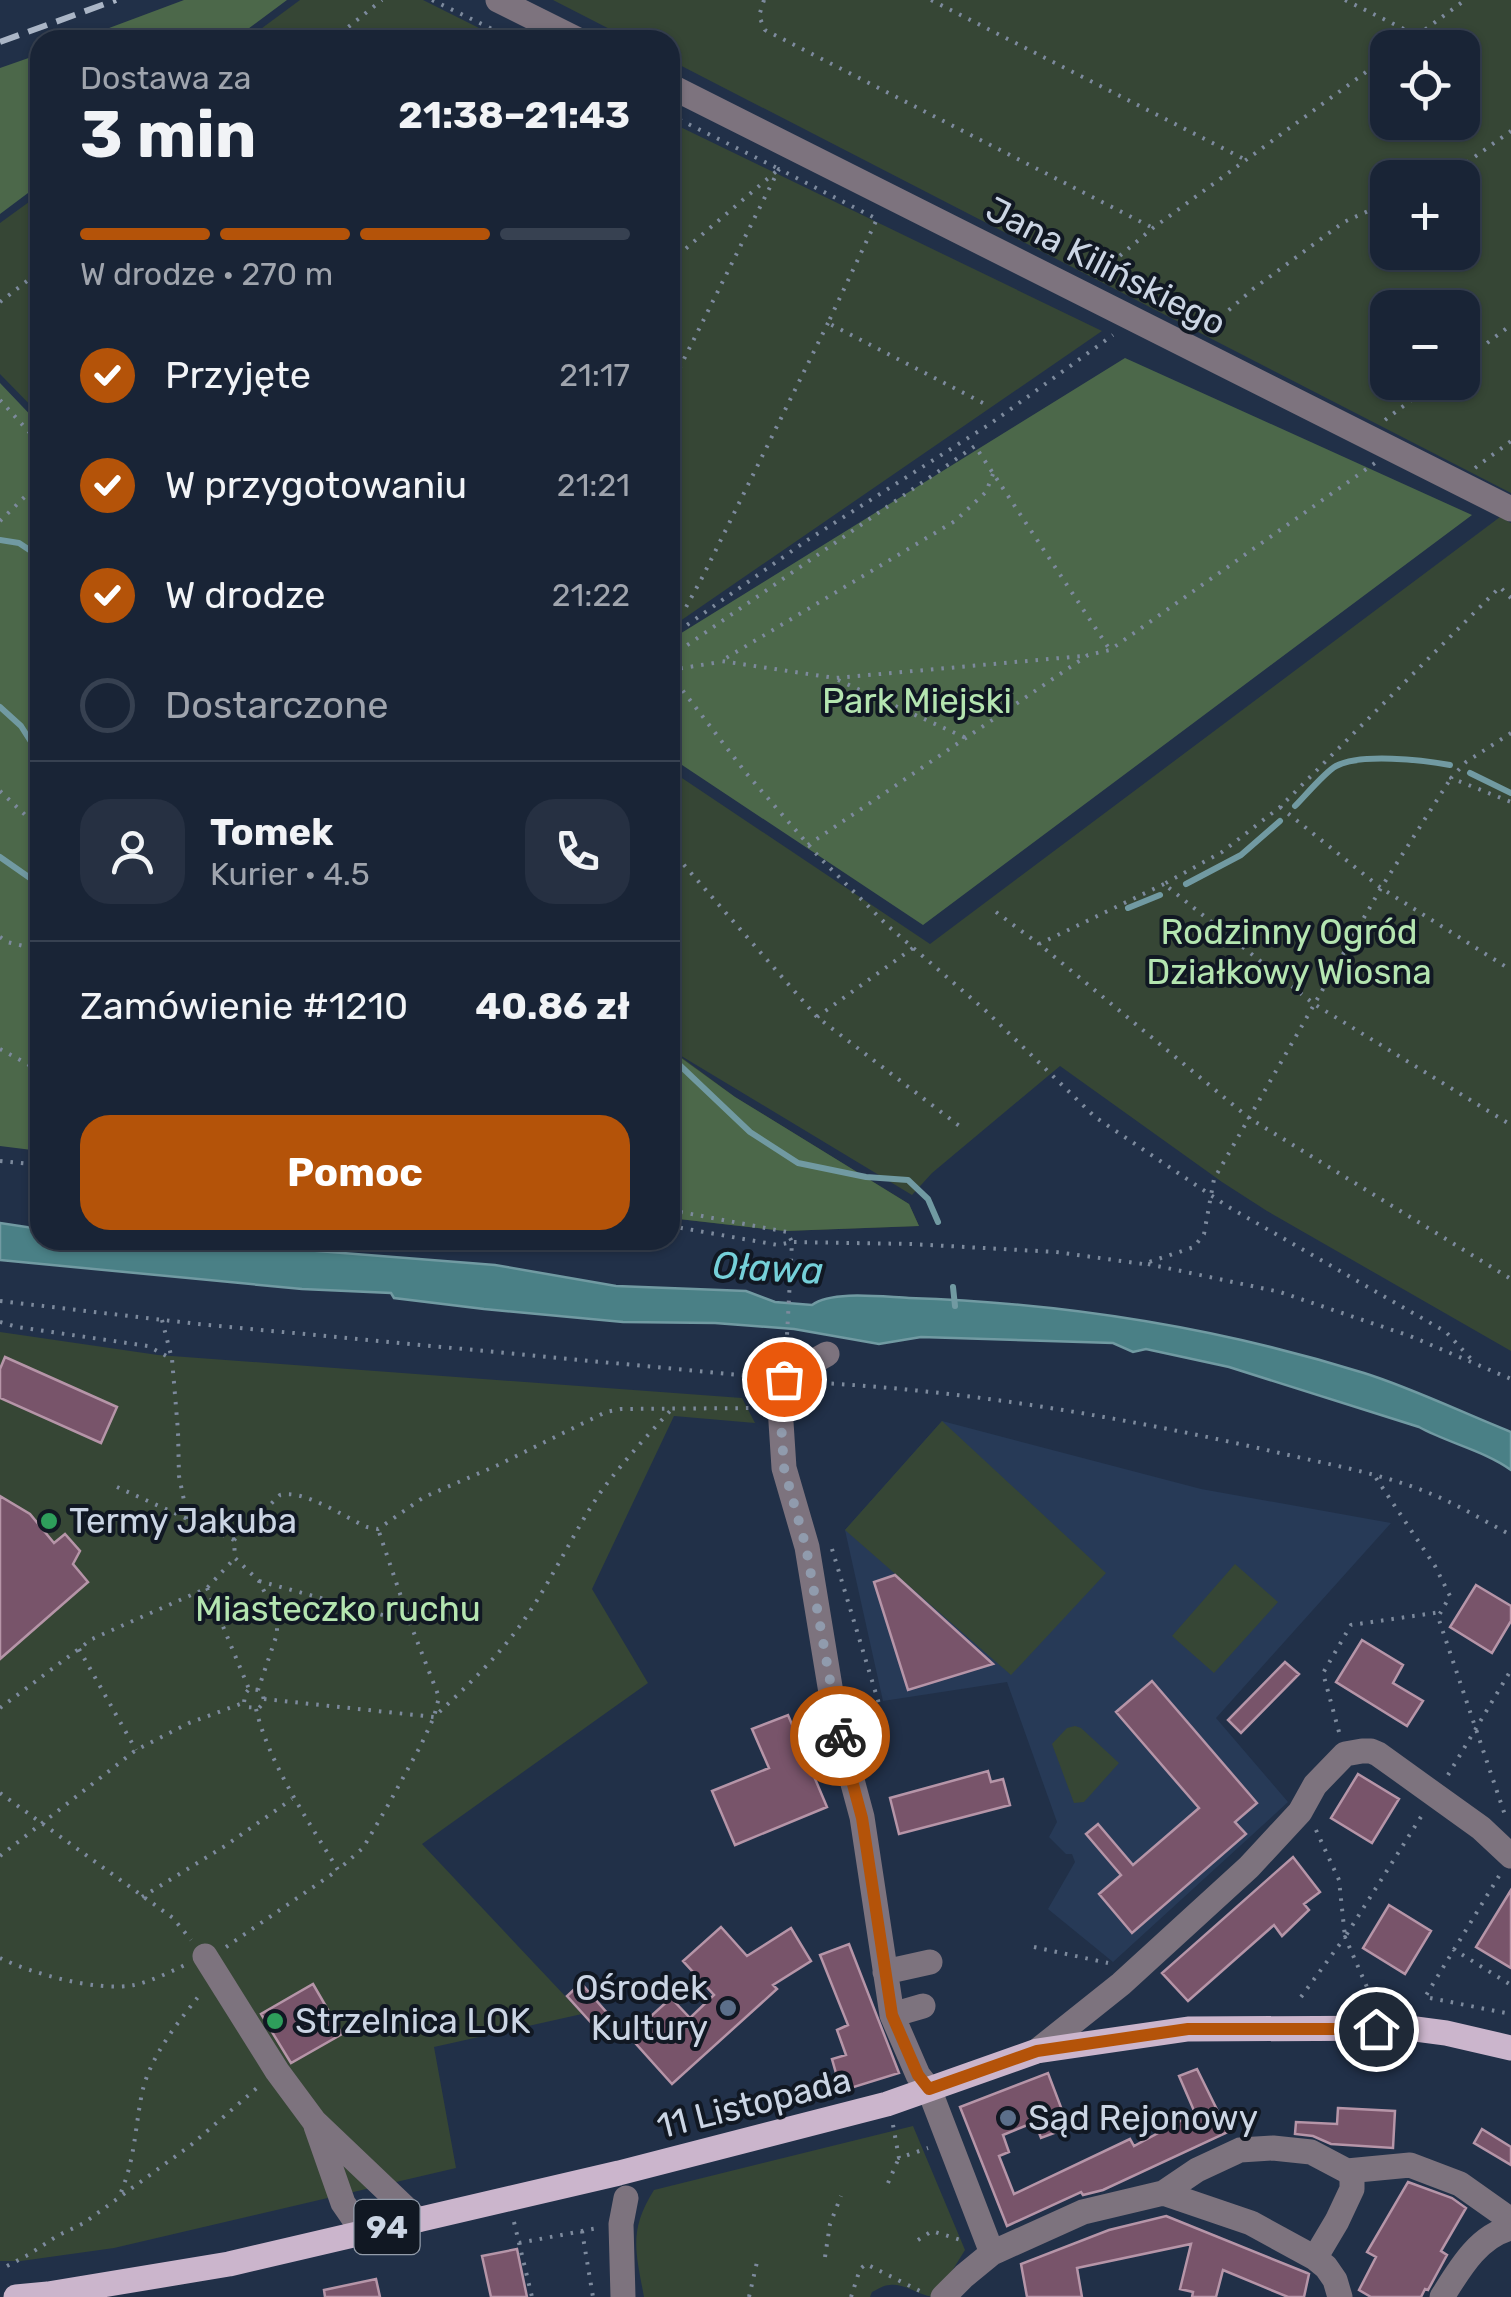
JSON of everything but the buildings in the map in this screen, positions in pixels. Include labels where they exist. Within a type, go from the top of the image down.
[{"type":"main road","name":"11 Listopada","points":[[16,2297],[228,2264],[620,2173],[888,2104],[1037,2051],[1188,2029],[1408,2028],[1511,2048]]},
{"type":"street","points":[[498,0],[558,30]]},
{"type":"street","name":"Jana Kilińskiego","points":[[680,91],[1511,508]]},
{"type":"street","points":[[827,1354],[811,1363],[785,1390],[784,1468],[806,1547],[835,1717],[862,1818],[892,2015],[918,2075],[929,2089],[992,2253]]},
{"type":"street","points":[[1037,2051],[1113,1991],[1276,1840],[1316,1785],[1345,1754],[1371,1751],[1436,1796],[1481,1828],[1505,1866]]},
{"type":"street","points":[[885,1972],[930,1962]]},
{"type":"street","points":[[210,1965],[276,2071],[314,2121],[418,2220]]},
{"type":"street","points":[[892,2015],[923,2006]]},
{"type":"street","points":[[314,2121],[343,2203],[363,2232]]},
{"type":"street","points":[[943,2297],[992,2253],[1083,2212],[1162,2193],[1196,2170],[1240,2150],[1312,2152],[1352,2177],[1352,2190],[1315,2258]]},
{"type":"street","points":[[1347,2171],[1410,2165],[1460,2184],[1511,2224],[1482,2242],[1442,2297]]},
{"type":"street","points":[[1162,2193],[1251,2224],[1315,2258],[1335,2280],[1340,2297]]},
{"type":"street","points":[[622,2297],[623,2211]]},
{"type":"path","points":[[344,30],[382,0]]},
{"type":"path","points":[[432,0],[494,30]]},
{"type":"path","points":[[764,0],[758,16],[765,30],[1153,228]]},
{"type":"path","points":[[931,0],[1246,160]]},
{"type":"path","points":[[1344,0],[1406,30]]},
{"type":"path","points":[[1423,30],[1465,0]]},
{"type":"path","points":[[1099,288],[1104,270],[1153,228],[1370,69]]},
{"type":"path","points":[[680,120],[878,219],[703,576],[680,612]]},
{"type":"path","points":[[1470,160],[1511,130]]},
{"type":"path","points":[[680,253],[778,170]]},
{"type":"path","points":[[680,367],[778,170]]},
{"type":"path","points":[[1188,346],[1253,289],[1344,222],[1370,210]]},
{"type":"path","points":[[0,302],[30,278]]},
{"type":"path","points":[[680,630],[806,541],[990,424],[1118,332],[1127,315]]},
{"type":"path","points":[[828,324],[985,404]]},
{"type":"path","points":[[1480,348],[1511,325]]},
{"type":"path","points":[[0,400],[30,433]]},
{"type":"path","points":[[1366,434],[1411,400]]},
{"type":"path","points":[[1458,482],[1511,440]]},
{"type":"path","points":[[680,650],[975,446],[1110,650]]},
{"type":"path","points":[[680,670],[720,662],[835,678],[1088,656],[1110,650],[1395,449]]},
{"type":"path","points":[[720,662],[955,522],[986,492],[993,474]]},
{"type":"path","points":[[0,521],[30,492]]},
{"type":"path","points":[[1039,944],[1222,852],[1280,806],[1500,587],[1511,598]]},
{"type":"path","points":[[808,845],[1088,656]]},
{"type":"path","points":[[835,678],[966,738]]},
{"type":"path","points":[[680,685],[746,773],[808,845],[888,926],[986,1011],[1095,1117],[1211,1195],[1446,1332],[1473,1361]]},
{"type":"path","points":[[1143,1264],[1194,1247],[1204,1234],[1214,1179],[1380,888],[1451,778],[1466,762],[1511,733]]},
{"type":"path","points":[[1451,778],[1511,802]]},
{"type":"path","points":[[0,790],[30,819]]},
{"type":"path","points":[[1280,806],[1380,888],[1511,970]]},
{"type":"path","points":[[680,860],[817,1017],[962,1128]]},
{"type":"path","points":[[1164,884],[1314,1004],[1511,1125]]},
{"type":"path","points":[[996,912],[1250,1118],[1511,1279]]},
{"type":"path","points":[[0,938],[30,948]]},
{"type":"path","points":[[817,1017],[914,948]]},
{"type":"path","points":[[0,1049],[30,1066]]},
{"type":"path","points":[[0,1162],[30,1164]]},
{"type":"path","points":[[680,1211],[787,1232],[792,1242],[785,1390]]},
{"type":"path","points":[[680,1228],[778,1246],[792,1242],[1004,1248],[1143,1264],[1280,1292],[1352,1315],[1511,1379]]},
{"type":"path","points":[[0,1301],[696,1372],[785,1390]]},
{"type":"path","points":[[162,1320],[172,1360],[179,1476],[188,1520]]},
{"type":"path","points":[[0,1322],[17,1328],[148,1346],[172,1360]]},
{"type":"path","points":[[0,1708],[92,1638],[207,1588],[234,1558],[234,1540],[272,1501],[288,1493],[378,1529],[424,1497],[606,1412],[672,1408],[785,1390],[934,1393],[1090,1415],[1206,1437],[1430,1493],[1511,1535]]},
{"type":"path","points":[[264,1699],[434,1717],[475,1678],[518,1628],[599,1496],[672,1408]]},
{"type":"path","points":[[1376,1477],[1435,1566],[1450,1596],[1438,1617],[1511,1832]]},
{"type":"path","points":[[117,1488],[234,1540]]},
{"type":"path","points":[[120,2197],[131,2168],[143,2088],[210,1965],[226,1947],[338,1870],[363,1848],[434,1717],[438,1691],[378,1529]]},
{"type":"path","points":[[829,1540],[880,1708],[835,1717]]},
{"type":"path","points":[[234,1558],[258,1581],[277,1617],[277,1634],[258,1690]]},
{"type":"path","points":[[258,1581],[410,1623]]},
{"type":"path","points":[[207,1588],[249,1690]]},
{"type":"path","points":[[78,1648],[136,1750]]},
{"type":"path","points":[[1301,1998],[1436,1796],[1511,1670]]},
{"type":"path","points":[[1503,1683],[1511,1681]]},
{"type":"path","points":[[258,1690],[264,1699]]},
{"type":"path","points":[[256,1709],[247,1707],[244,1694],[258,1690]]},
{"type":"path","points":[[256,1709],[264,1699]]},
{"type":"path","points":[[0,1856],[136,1750],[189,1723],[244,1703]]},
{"type":"path","points":[[256,1709],[262,1731],[294,1797],[338,1870]]},
{"type":"path","points":[[0,1792],[173,1918],[210,1965]]},
{"type":"path","points":[[142,1897],[225,1846],[294,1797]]},
{"type":"path","points":[[1314,1826],[1339,1880],[1345,1937],[1370,1994]]},
{"type":"path","points":[[1505,1866],[1425,1997],[1511,2014]]},
{"type":"path","points":[[1034,1947],[1115,1964]]},
{"type":"path","points":[[1453,1949],[1511,1985]]},
{"type":"path","points":[[0,1958],[28,1970],[101,1985],[132,1985],[170,1972],[210,1965]]},
{"type":"path","points":[[7,2266],[84,2224],[191,2145],[276,2071]]},
{"type":"path","points":[[888,2183],[899,2158],[894,2125]]},
{"type":"path","points":[[899,2158],[933,2146]]},
{"type":"path","points":[[825,2256],[840,2196]]},
{"type":"path","points":[[519,2243],[582,2232],[623,2211]]},
{"type":"path","points":[[513,2218],[532,2297]]},
{"type":"path","points":[[582,2232],[593,2297]]},
{"type":"path","points":[[749,2297],[758,2262]]},
{"type":"path","points":[[851,2297],[860,2269],[866,2264],[932,2297]]},
{"type":"shaded area","points":[[0,1223],[30,1228],[30,1250],[305,1250],[495,1265],[616,1286],[746,1291],[775,1302],[812,1305],[832,1297],[873,1296],[1082,1312],[1252,1343],[1364,1373],[1419,1393],[1511,1432],[1511,1470],[1419,1427],[1229,1367],[1146,1349],[1133,1352],[1113,1343],[921,1337],[879,1344],[794,1329],[623,1322],[394,1298],[391,1293],[302,1289],[0,1260]]},
{"type":"shaded area","points":[[942,1421],[1201,1489],[1391,1523],[1216,1718],[1288,1802],[1113,1962],[1048,1909],[1075,1862],[1072,1854],[1066,1854],[1049,1837],[1057,1822],[1007,1682],[883,1701],[845,1530]]},
{"type":"green space","points":[[184,0],[287,0],[246,30],[104,30]]},
{"type":"green space","points":[[300,0],[423,0],[483,30],[260,30]]},
{"type":"green space","points":[[553,0],[1511,0],[1511,493],[680,65],[680,30],[612,30]]},
{"type":"green space","points":[[30,58],[30,192],[0,214],[0,68]]},
{"type":"green space","points":[[680,127],[1102,331],[680,621]]},
{"type":"green space","points":[[30,201],[30,405],[0,374],[0,223]]},
{"type":"green space","name":"Park Miejski","points":[[1125,358],[1472,515],[923,925],[680,764],[680,634]]},
{"type":"green space","points":[[0,383],[30,414],[30,1150],[0,1146]]},
{"type":"green space","name":"Rodzinny Ogród Działkowy Wiosna","points":[[1500,517],[1511,523],[1511,1351],[1267,1211],[1060,1066],[932,1173],[912,1195],[680,1055],[680,777],[930,944]]},
{"type":"green space","name":"Rodzinny Ogród Działkowy Wiosna","points":[[680,1056],[735,1097],[909,1204],[919,1226],[785,1231],[680,1219]]},
{"type":"green space","points":[[680,1057],[735,1097],[909,1204],[919,1226],[785,1231],[680,1219]]},
{"type":"green space","name":"Miasteczko ruchu","points":[[0,1332],[158,1355],[742,1398],[755,1423],[674,1416],[592,1589],[648,1683],[422,1844],[582,2014],[434,2047],[456,2168],[114,2248],[0,2261]]},
{"type":"green space","points":[[942,1421],[1106,1573],[1011,1675],[845,1530]]},
{"type":"green space","points":[[1235,1564],[1278,1602],[1214,1673],[1172,1636]]},
{"type":"green space","points":[[1075,1726],[1119,1763],[1084,1802],[1074,1803],[1052,1744],[1067,1728]]},
{"type":"green space","points":[[913,2126],[965,2250],[936,2297],[888,2285],[872,2292],[870,2297],[644,2297],[637,2230],[654,2190]]},
{"type":"waterway","points":[[0,540],[19,543],[30,550]]},
{"type":"waterway","points":[[0,707],[30,740]]},
{"type":"waterway","points":[[1295,806],[1326,773],[1347,762],[1392,759],[1450,765]]},
{"type":"waterway","points":[[1470,773],[1511,793]]},
{"type":"waterway","points":[[1186,884],[1241,855],[1280,821]]},
{"type":"waterway","points":[[0,857],[30,878]]},
{"type":"waterway","points":[[1128,908],[1160,895]]},
{"type":"waterway","points":[[680,1066],[750,1132],[798,1163],[866,1177],[908,1180],[928,1199],[938,1222]]},
{"type":"waterway","points":[[953,1287],[955,1306]]},
{"type":"railway","points":[[33,30],[116,0]]},
{"type":"railway","points":[[0,42],[30,31]]},
{"type":"way so far","points":[[784,1379],[780,1407],[784,1468],[806,1547],[840,1736]]},
{"type":"place","name":"Termy Jakuba","points":[[49,1521]]},
{"type":"place","name":"Ośrodek Kultury","points":[[728,2008]]},
{"type":"place","name":"Strzelnica LOK","points":[[275,2021]]},
{"type":"place","name":"Sąd Rejonowy","points":[[1008,2118]]},
{"type":"route","points":[[840,1736],[862,1818],[892,2015],[918,2075],[929,2089],[1037,2051],[1188,2029],[1376,2029]]},
{"type":"water label","name":"Oława","points":[[768,1268]]}]
